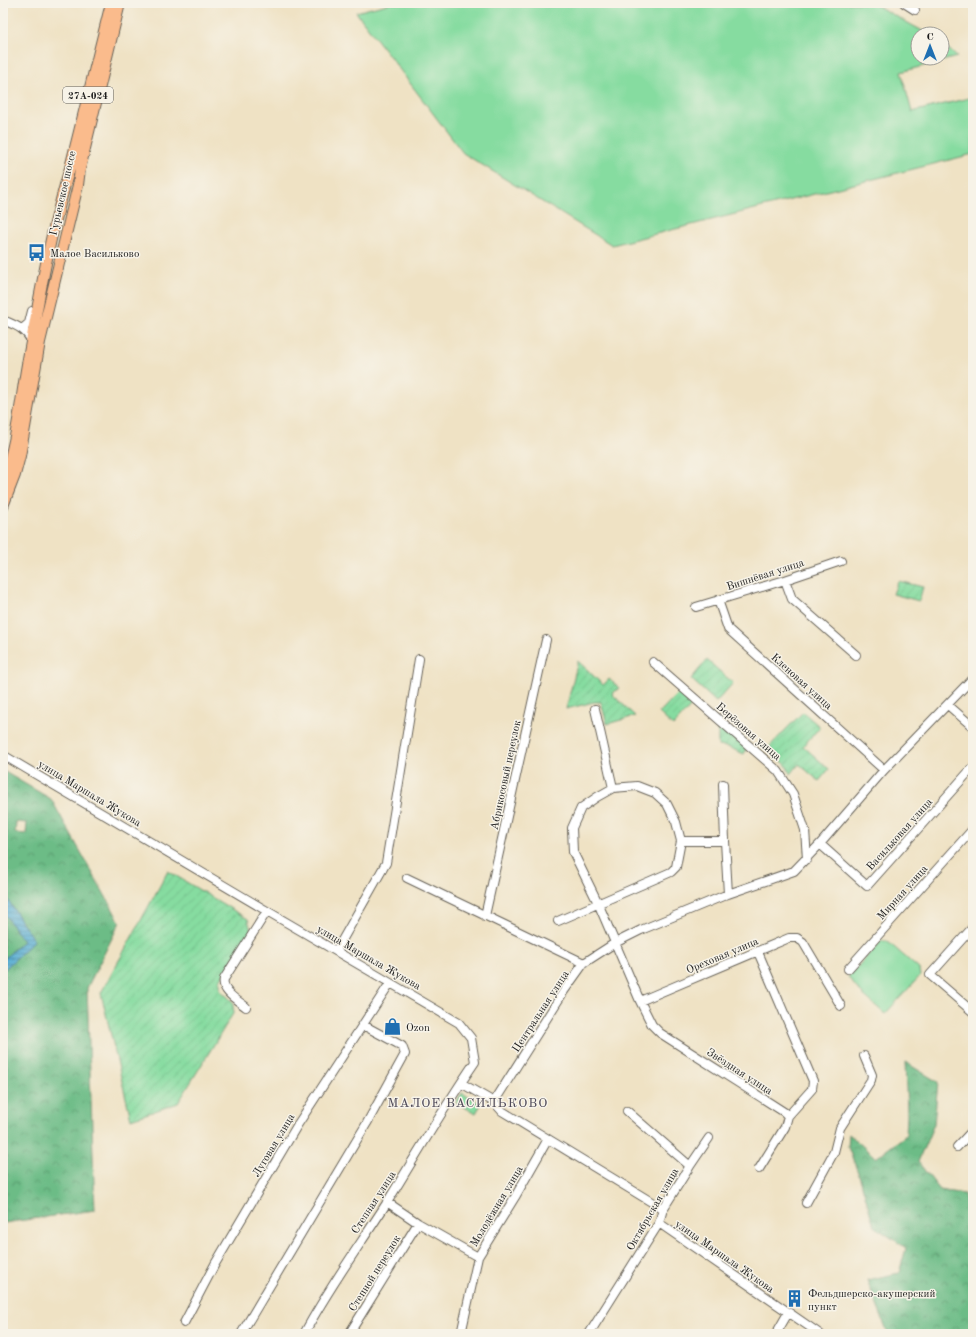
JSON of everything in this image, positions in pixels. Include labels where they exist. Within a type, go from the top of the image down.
[{"type":"main road","name":"Гурьевское шоссе","points":[[3,480],[16,428],[43,276],[64,186],[70,168],[111,3]]},
{"type":"main road","name":"Гурьевское шоссе","points":[[3,506],[15,475],[20,456],[43,327],[78,185],[80,169],[120,3]]},
{"type":"street","points":[[904,3],[915,10]]},
{"type":"street","points":[[22,329],[29,323],[38,285],[43,276]]},
{"type":"street","points":[[3,320],[22,329],[29,335],[31,340]]},
{"type":"street","name":"Вишнёвая улица","points":[[696,607],[841,561]]},
{"type":"street","points":[[785,580],[792,599],[856,655]]},
{"type":"street","name":"Кленовая улица","points":[[718,600],[728,629],[884,770]]},
{"type":"street","name":"Абрикосовый переулок","points":[[485,916],[546,640]]},
{"type":"street","points":[[336,951],[386,863],[418,659]]},
{"type":"street","name":"Берёзовая улица","points":[[654,662],[778,771],[793,794],[805,830],[807,859]]},
{"type":"street","name":"Центральная улица","points":[[494,1102],[564,991],[584,963],[615,943],[641,930],[728,894],[794,871],[807,859],[884,770],[973,678]]},
{"type":"street","points":[[948,705],[973,727]]},
{"type":"street","points":[[595,709],[613,788]]},
{"type":"street","name":"улица Маршала Жукова","points":[[3,755],[459,1023],[471,1038],[475,1062],[461,1083]]},
{"type":"street","name":"Васильковая улица","points":[[820,844],[867,886],[973,767]]},
{"type":"street","points":[[723,784],[728,894]]},
{"type":"street","points":[[558,921],[598,903],[671,872],[676,867],[681,841],[676,822],[667,804],[655,793],[636,786],[613,788],[581,808],[572,828],[573,852],[598,903],[640,1001]]},
{"type":"street","name":"Мирная улица","points":[[848,968],[973,829]]},
{"type":"street","points":[[681,841],[725,841]]},
{"type":"street","points":[[407,878],[584,963]]},
{"type":"street","points":[[246,1007],[225,989],[223,984],[224,979],[267,911]]},
{"type":"street","points":[[973,927],[930,975],[973,1012]]},
{"type":"street","name":"Ореховая улица","points":[[640,1001],[789,938],[797,938],[803,942],[841,1006]]},
{"type":"street","points":[[758,952],[813,1081],[812,1089],[788,1116],[786,1127],[759,1169]]},
{"type":"street","name":"Луговая улица","points":[[184,1323],[215,1264],[298,1124],[390,983]]},
{"type":"street","name":"Звёздная улица","points":[[640,1001],[652,1025],[660,1033],[788,1116]]},
{"type":"street","points":[[241,1334],[368,1123],[405,1054],[402,1046],[363,1025]]},
{"type":"street","points":[[806,1203],[834,1152],[840,1128],[871,1080],[872,1075],[864,1056]]},
{"type":"street","points":[[461,1083],[494,1102],[502,1111],[663,1208]]},
{"type":"street","name":"Степная улица","points":[[304,1334],[320,1304],[387,1202],[461,1083]]},
{"type":"street","name":"Октябрьская улица","points":[[589,1334],[659,1223],[663,1208],[690,1166],[627,1111]]},
{"type":"street","points":[[957,1147],[973,1130]]},
{"type":"street","points":[[690,1166],[709,1138]]},
{"type":"street","name":"Молодёжная улица","points":[[461,1334],[478,1256],[515,1197],[548,1139]]},
{"type":"street","points":[[387,1202],[418,1223],[478,1256]]},
{"type":"street","name":"Степной переулок","points":[[349,1334],[418,1223]]},
{"type":"street","name":"улица Маршала Жукова","points":[[659,1223],[820,1334]]},
{"type":"street","points":[[776,1334],[788,1313]]},
{"type":"green space","points":[[391,3],[872,3],[914,26],[910,26],[910,66],[923,66],[901,72],[912,112],[973,97],[973,154],[612,245],[463,153],[356,12]]},
{"type":"green space","points":[[950,50],[957,57],[950,59]]},
{"type":"green space","points":[[898,581],[923,587],[919,601],[893,594]]},
{"type":"green space","points":[[707,660],[733,683],[716,702],[691,679]]},
{"type":"green space","points":[[578,661],[603,685],[609,679],[619,688],[612,694],[635,716],[607,724],[601,702],[594,702],[566,709]]},
{"type":"green space","points":[[678,693],[692,705],[673,726],[659,713]]},
{"type":"green space","points":[[803,712],[820,727],[803,746],[829,769],[819,781],[799,764],[791,774],[786,765],[768,748]]},
{"type":"green space","points":[[721,725],[747,748],[744,754],[728,747],[718,746],[718,728]]},
{"type":"green space","points":[[3,771],[51,799],[120,922],[87,988],[95,1210],[3,1222],[3,971],[34,941],[3,892]],"holes":[[[16,822],[27,823],[26,834],[15,833]]]},
{"type":"green space","points":[[168,871],[248,919],[251,931],[220,980],[220,990],[232,1001],[234,1012],[178,1103],[131,1119],[101,993]]},
{"type":"green space","points":[[3,912],[23,941],[3,960]]},
{"type":"green space","points":[[881,941],[887,941],[919,969],[920,976],[885,1014],[860,992],[848,977]]},
{"type":"green space","points":[[905,1062],[938,1082],[934,1124],[918,1162],[940,1190],[964,1194],[973,1235],[973,1273],[970,1294],[973,1297],[973,1334],[888,1333],[867,1280],[899,1273],[906,1248],[874,1226],[859,1175],[848,1147],[849,1134],[876,1158],[906,1135],[907,1114]]},
{"type":"green space","points":[[462,1093],[479,1103],[480,1106],[476,1113],[456,1103]]},
{"type":"water","points":[[3,892],[34,941],[3,971],[3,960],[23,941],[3,912]]},
{"type":"place","name":"Малое Васильково","points":[[37,253]]},
{"type":"place","name":"Ozon","points":[[393,1027]]},
{"type":"place","name":"Фельдшерско-акушерский пункт","points":[[795,1299]]},
{"type":"district","name":"МАЛОЕ ВАСИЛЬКОВО","points":[[468,1102]]}]
